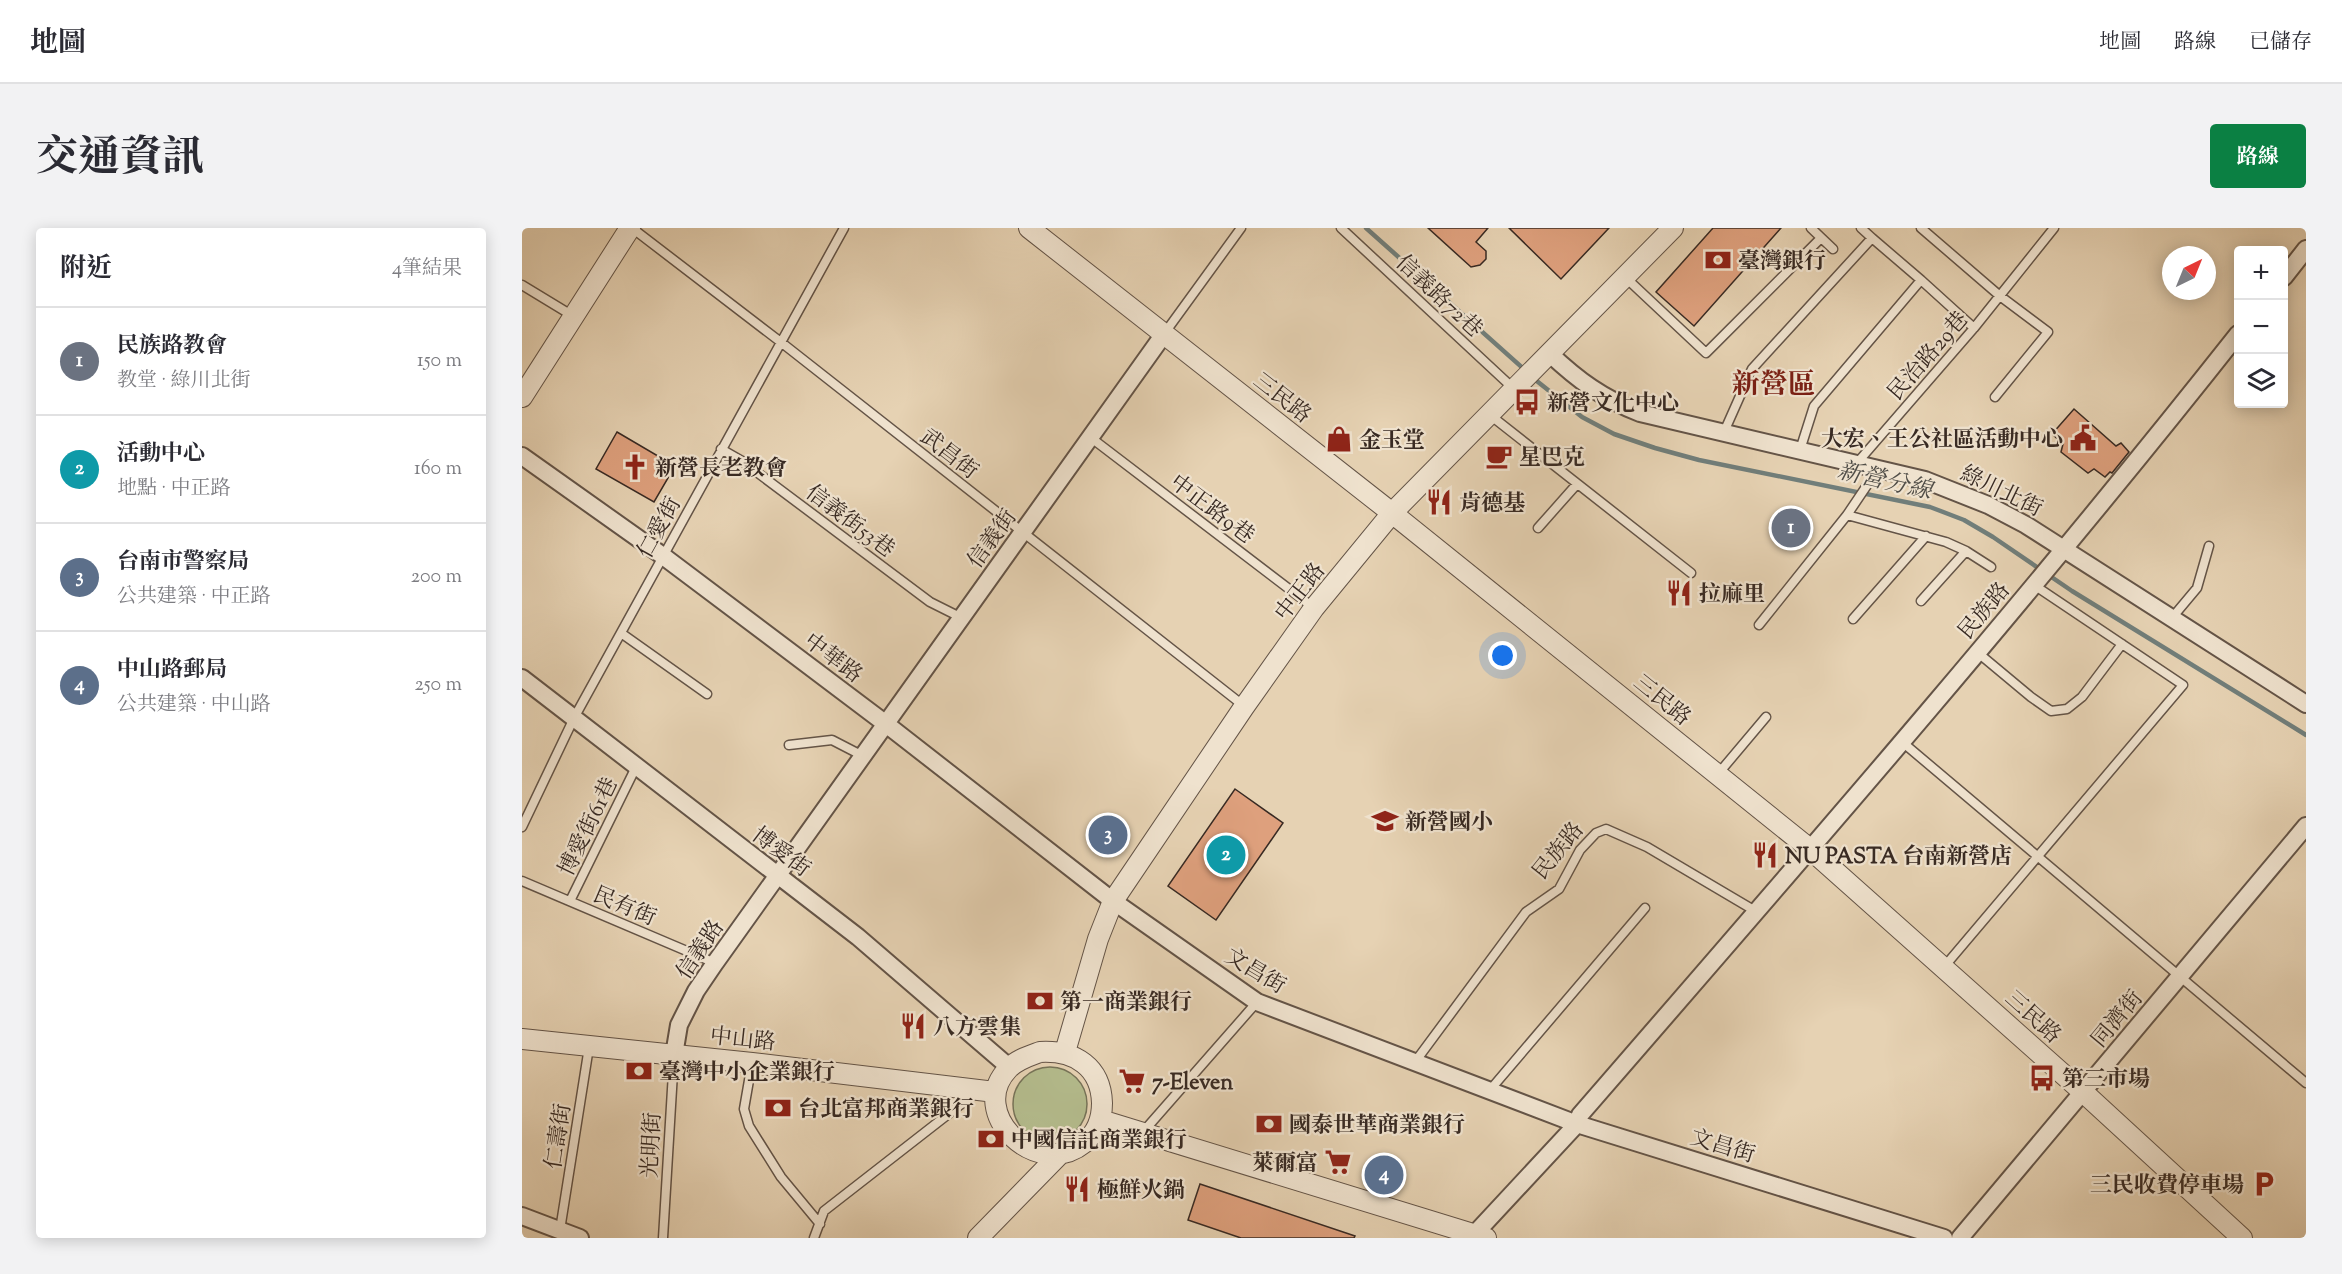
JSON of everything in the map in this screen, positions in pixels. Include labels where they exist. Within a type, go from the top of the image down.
[{"type":"street","points":[[522,397],[631,228]]},
{"type":"street","name":"三民路","points":[[1029,228],[1392,513],[1810,849],[2083,1092],[2242,1238]]},
{"type":"street","name":"中正路","points":[[1065,1052],[1098,939],[1113,901],[1314,608],[1392,513],[1672,228]]},
{"type":"street","points":[[2288,271],[2306,249]]},
{"type":"street","name":"信義街","points":[[778,875],[1164,334]]},
{"type":"street","points":[[2059,556],[2234,339]]},
{"type":"street","name":"綠川北街","points":[[1546,357],[1612,402],[1640,413],[1857,463],[1874,475],[1925,480],[1988,505],[2026,525],[2059,556],[2171,619],[2306,704]]},
{"type":"street","name":"中華路","points":[[522,456],[663,556],[886,724],[1113,901]]},
{"type":"street","name":"民族路","points":[[1477,1237],[1576,1124],[1580,1115],[1757,912],[2059,556]]},
{"type":"street","name":"博愛街","points":[[522,678],[858,937],[1009,1067]]},
{"type":"street","name":"同濟街","points":[[1960,1238],[2306,826]]},
{"type":"street","name":"信義路","points":[[674,1055],[679,1026],[696,991],[778,875]]},
{"type":"street","name":"文昌街","points":[[1113,901],[1257,1002],[1576,1124],[1944,1238]]},
{"type":"street","name":"中山路","points":[[522,1039],[988,1090]]},
{"type":"street","points":[[978,1238],[1058,1156],[1078,1149],[1088,1141],[1101,1120],[1101,1094],[1097,1079],[1089,1068],[1065,1052],[1040,1052],[1009,1067],[988,1090],[1006,1131],[1031,1150],[1058,1156]]},
{"type":"street","points":[[1101,1120],[1477,1237]]},
{"type":"street","points":[[522,1216],[580,1238]]},
{"type":"lane","name":"武昌街","points":[[631,228],[782,343],[1244,707]]},
{"type":"lane","name":"仁愛街","points":[[522,827],[574,718],[844,228]]},
{"type":"lane","name":"信義街","points":[[1164,334],[1241,228]]},
{"type":"lane","name":"信義路72巷","points":[[1341,228],[1517,385]]},
{"type":"lane","points":[[1810,228],[1833,249]]},
{"type":"lane","points":[[1861,228],[1974,328]]},
{"type":"lane","points":[[1921,228],[2000,296],[2048,332],[1995,397]]},
{"type":"lane","name":"民治路29巷","points":[[1857,463],[1974,328],[2054,228]]},
{"type":"lane","points":[[1625,278],[1706,353],[1821,238]]},
{"type":"lane","points":[[1724,432],[1752,369],[1872,238]]},
{"type":"lane","points":[[1800,450],[1814,406],[1921,280]]},
{"type":"lane","points":[[522,285],[574,317]]},
{"type":"lane","points":[[1489,414],[1691,573]]},
{"type":"lane","name":"中正路9巷","points":[[1090,437],[1314,608]]},
{"type":"lane","name":"信義街53巷","points":[[721,449],[742,461],[930,602],[962,618]]},
{"type":"lane","points":[[1759,625],[1847,515],[1874,475]]},
{"type":"lane","points":[[1538,528],[1577,484]]},
{"type":"lane","points":[[1847,515],[1926,536],[1966,551],[1991,567]]},
{"type":"lane","points":[[1853,619],[1926,536]]},
{"type":"lane","points":[[2171,619],[2197,588],[2209,546]]},
{"type":"lane","points":[[1921,601],[1966,551]]},
{"type":"lane","points":[[1944,968],[2183,685],[2034,585]]},
{"type":"lane","points":[[621,633],[707,694]]},
{"type":"lane","points":[[1977,652],[2051,711],[2067,709],[2082,697],[2122,644]]},
{"type":"lane","points":[[1718,774],[1766,717]]},
{"type":"lane","points":[[789,745],[832,740],[863,756]]},
{"type":"lane","points":[[1901,741],[2306,1083]]},
{"type":"lane","name":"博愛街61巷","points":[[570,902],[636,767]]},
{"type":"lane","name":"民族路","points":[[1415,1062],[1526,912],[1559,889],[1580,850],[1596,833],[1606,829],[1647,847],[1757,912]]},
{"type":"lane","name":"民有街","points":[[522,880],[715,963]]},
{"type":"lane","points":[[1490,1091],[1645,908]]},
{"type":"lane","points":[[1142,1132],[1257,1002]]},
{"type":"lane","name":"仁壽街","points":[[560,1230],[589,1047]]},
{"type":"lane","name":"光明街","points":[[663,1238],[674,1055]]},
{"type":"lane","points":[[752,1063],[744,1109],[749,1126],[781,1177],[820,1224]]},
{"type":"lane","points":[[814,1238],[825,1211],[988,1090]]},
{"type":"green space","points":[[1050,1067],[1071,1073],[1081,1083],[1087,1104],[1081,1125],[1071,1135],[1050,1141],[1029,1135],[1019,1125],[1013,1104],[1019,1083],[1029,1073]]},
{"type":"building","points":[[1428,228],[1488,228],[1476,242],[1486,251],[1486,259],[1480,265],[1471,267]]},
{"type":"building","points":[[1509,228],[1609,228],[1561,279]]},
{"type":"building","name":"臺灣銀行","points":[[1713,228],[1781,228],[1694,326],[1656,292]]},
{"type":"building","name":"大宏、王公社區活動中心","points":[[2074,409],[2116,446],[2121,443],[2129,452],[2112,473],[2110,472],[2105,477],[2094,469],[2088,473],[2061,452],[2063,444],[2052,434]]},
{"type":"building","name":"新營長老教會","points":[[617,432],[675,466],[654,502],[596,469]]},
{"type":"building","points":[[1785,509],[1811,530],[1797,548],[1770,526]]},
{"type":"building","points":[[1235,789],[1283,823],[1216,920],[1168,886]]},
{"type":"building","points":[[1200,1184],[1355,1236],[1354,1238],[1241,1238],[1188,1220]]},
{"type":"waterway","name":"新營分線","points":[[1366,228],[1525,370]]},
{"type":"waterway","name":"新營分線","points":[[1533,378],[1582,417],[1614,434],[1655,448],[1699,460],[1930,507],[1964,520],[2072,591],[2306,735]]},
{"type":"place","name":"臺灣銀行","points":[[1718,260]]},
{"type":"place","name":"新營文化中心","points":[[1527,402]]},
{"type":"place","name":"大宏、王公社區活動中心","points":[[2083,438]]},
{"type":"place","name":"金玉堂","points":[[1339,439]]},
{"type":"place","name":"星巴克","points":[[1499,456]]},
{"type":"place","name":"新營長老教會","points":[[635,467]]},
{"type":"place","name":"肯德基","points":[[1439,502]]},
{"type":"place","name":"民族路教會","points":[[1791,528]]},
{"type":"place","name":"拉麻里","points":[[1679,593]]},
{"type":"place","name":"新營國小","points":[[1385,821]]},
{"type":"place","name":"台南市警察局","points":[[1108,835]]},
{"type":"place","name":"活動中心","points":[[1226,855]]},
{"type":"place","name":"NU PASTA 台南新營店","points":[[1765,855]]},
{"type":"place","name":"第一商業銀行","points":[[1040,1001]]},
{"type":"place","name":"八方雲集","points":[[913,1026]]},
{"type":"place","name":"臺灣中小企業銀行","points":[[639,1071]]},
{"type":"place","name":"第三市場","points":[[2042,1078]]},
{"type":"place","name":"7-Eleven","points":[[1132,1081]]},
{"type":"place","name":"台北富邦商業銀行","points":[[778,1108]]},
{"type":"place","name":"國泰世華商業銀行","points":[[1269,1124]]},
{"type":"place","name":"中國信託商業銀行","points":[[991,1139]]},
{"type":"place","name":"萊爾富","points":[[1338,1162]]},
{"type":"place","name":"中山路郵局","points":[[1384,1175]]},
{"type":"place","name":"三民收費停車場","points":[[2264,1184]]},
{"type":"place","name":"極鮮火鍋","points":[[1077,1189]]},
{"type":"district","name":"新營區","points":[[1774,383]]}]
